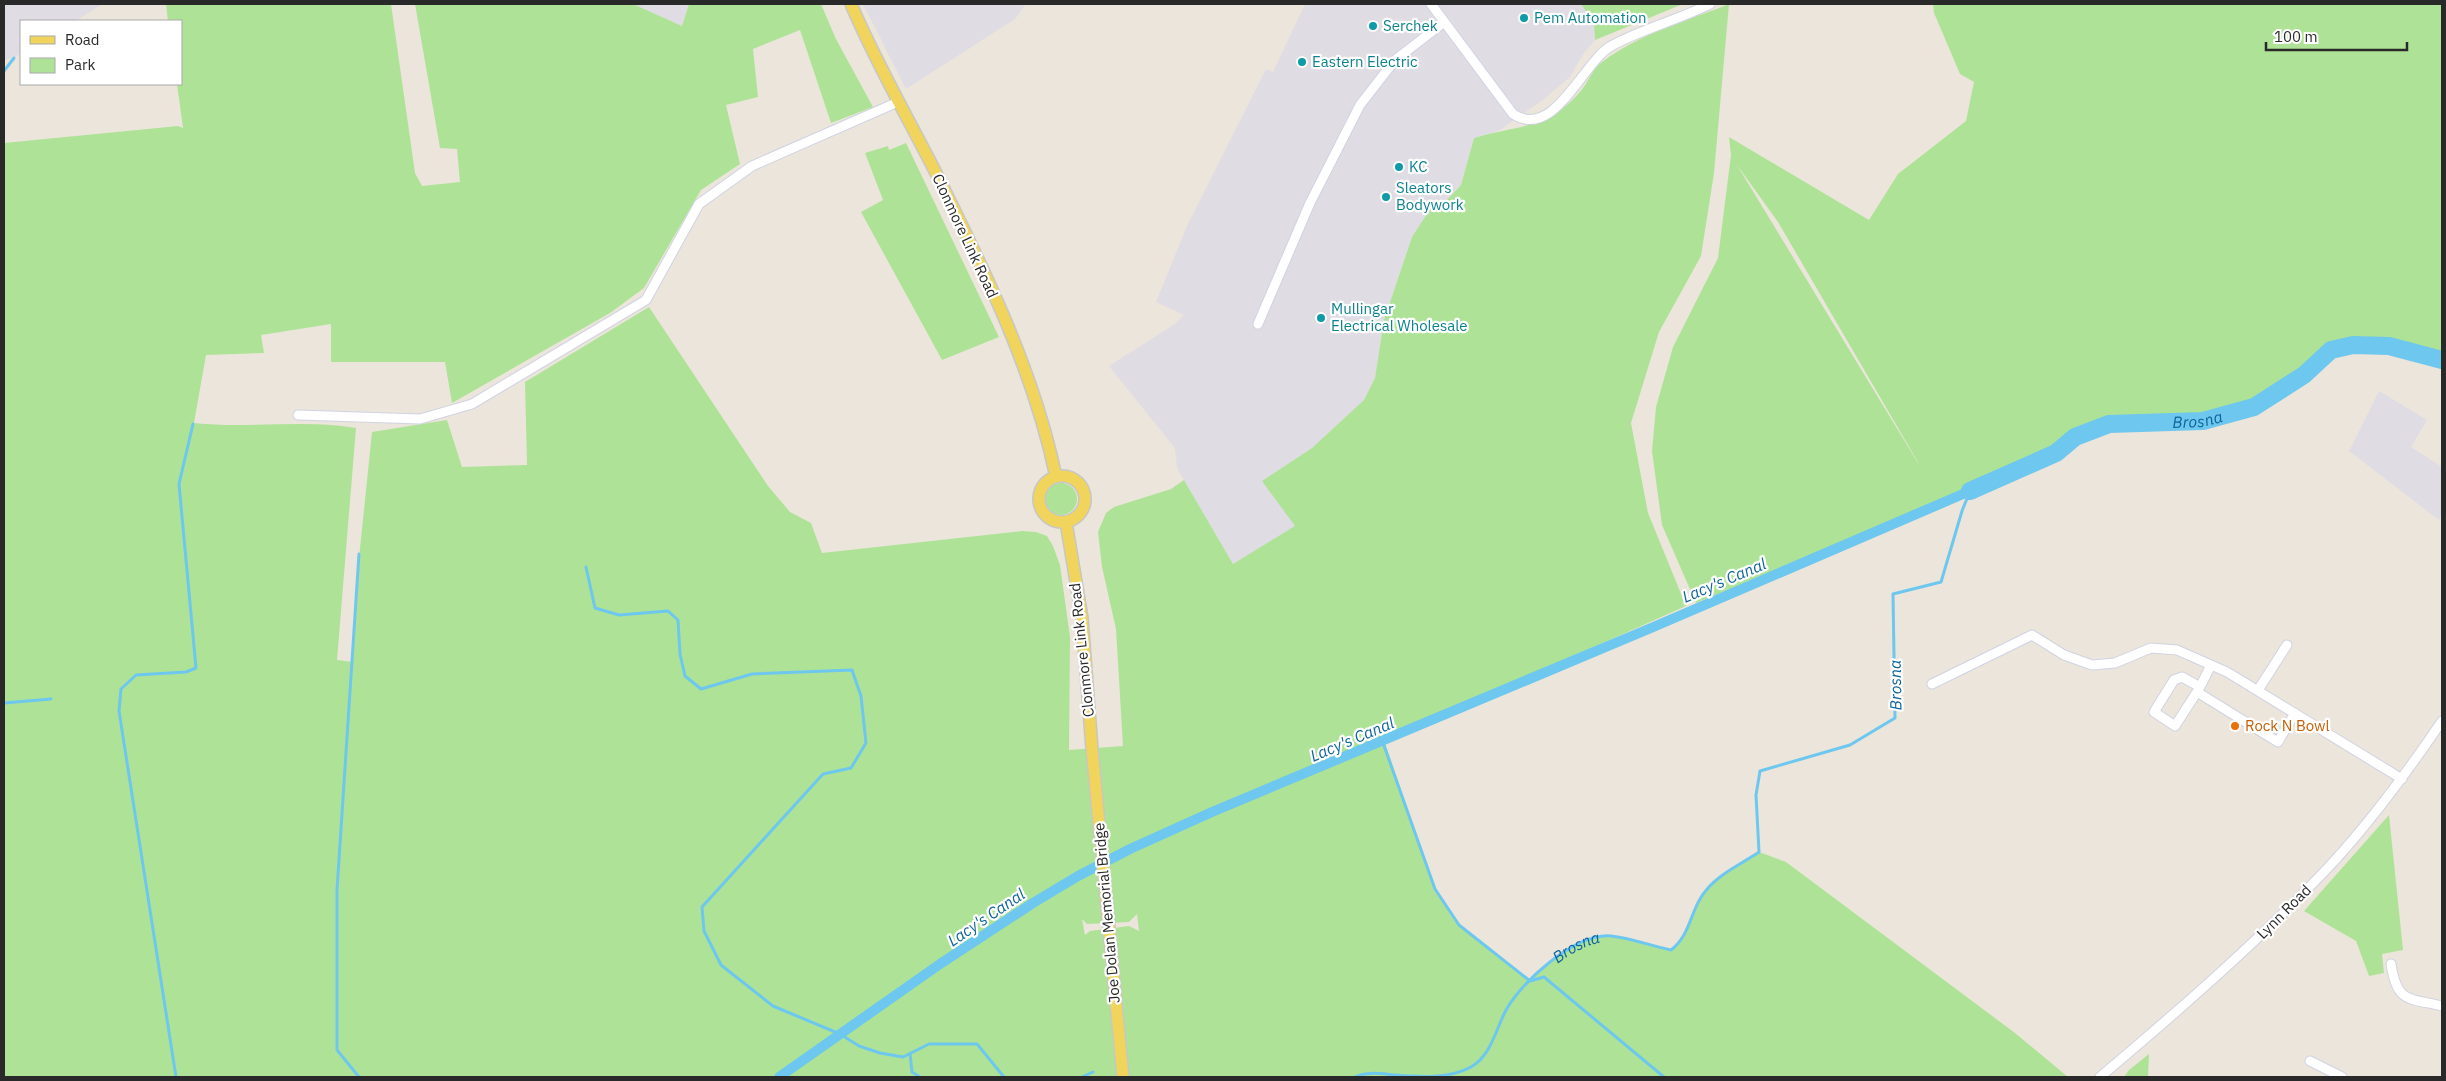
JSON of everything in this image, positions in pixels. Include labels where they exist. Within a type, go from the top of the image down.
[{"type":"main road","name":"Clonmore Link Road","points":[[851,4],[898,102],[945,191],[1018,349],[1038,402],[1056,477]]},
{"type":"main road","points":[[1056,477],[1070,478],[1076,481],[1084,493],[1083,508],[1079,514],[1066,522],[1047,517],[1040,506],[1040,491],[1044,485],[1056,477]]},
{"type":"main road","name":"Clonmore Link Road","points":[[1066,522],[1082,618],[1092,750]]},
{"type":"main road","name":"Joe Dolan Memorial Bridge","points":[[1092,750],[1123,1077]]},
{"type":"street","points":[[1431,4],[1443,23],[1513,114],[1521,120],[1536,119],[1556,108],[1594,61],[1609,47],[1710,4]]},
{"type":"street","points":[[1258,324],[1310,203],[1360,106],[1395,60],[1443,23]]},
{"type":"street","points":[[298,415],[420,418],[472,404],[646,300],[699,204],[752,166],[898,102]]},
{"type":"street","points":[[1932,684],[2032,635],[2064,655],[2092,665],[2115,663],[2151,648],[2177,650],[2211,665],[2258,690],[2402,779]]},
{"type":"street","points":[[2258,690],[2287,645]]},
{"type":"street","points":[[2211,665],[2200,687],[2182,677],[2174,680],[2154,712],[2175,726],[2197,692],[2278,742],[2295,713]]},
{"type":"street","name":"Lynn Road","points":[[2100,1077],[2180,1010],[2258,938],[2324,872],[2402,779],[2442,721]]},
{"type":"street","points":[[2391,964],[2394,984],[2399,992],[2410,999],[2442,1006]]},
{"type":"street","points":[[2310,1061],[2342,1077]]},
{"type":"shaded area","points":[[4,4],[103,4],[77,20],[20,20],[20,54],[4,61]]},
{"type":"shaded area","points":[[633,4],[689,4],[682,26]]},
{"type":"shaded area","points":[[863,4],[1026,4],[1015,19],[906,89]]},
{"type":"shaded area","points":[[1305,4],[1581,4],[1594,24],[1595,40],[1583,54],[1570,77],[1544,99],[1500,130],[1474,138],[1461,185],[1412,237],[1384,320],[1375,378],[1367,398],[1312,448],[1263,481],[1296,526],[1233,564],[1177,468],[1175,448],[1109,366],[1175,324],[1184,315],[1156,302],[1187,226],[1266,69],[1273,72]]},
{"type":"shaded area","points":[[2379,391],[2427,420],[2411,447],[2442,467],[2442,514],[2439,520],[2349,451]]},
{"type":"green space","points":[[166,4],[391,4],[415,173],[422,186],[460,182],[457,149],[440,148],[415,4],[633,4],[682,26],[689,4],[821,4],[836,39],[873,107],[831,123],[800,30],[753,49],[758,97],[726,105],[740,164],[701,190],[644,288],[610,313],[452,403],[445,362],[331,362],[331,324],[261,335],[264,353],[206,355],[194,423],[214,425],[316,424],[356,428],[337,660],[353,662],[358,568],[372,432],[447,420],[462,467],[527,465],[525,382],[649,307],[768,486],[790,512],[811,523],[822,553],[1022,531],[1036,532],[1047,536],[1060,565],[1070,637],[1069,750],[1123,746],[1116,629],[1102,567],[1098,532],[1106,513],[1114,507],[1171,489],[1184,480],[1233,564],[1295,526],[1262,481],[1312,448],[1364,400],[1375,378],[1384,320],[1412,237],[1436,200],[1446,201],[1461,185],[1474,138],[1531,124],[1555,114],[1579,93],[1599,65],[1616,52],[1647,36],[1729,4],[1714,173],[1701,256],[1659,332],[1631,423],[1648,513],[1686,606],[1384,740],[1435,889],[1459,925],[1530,981],[1566,951],[1587,940],[1598,937],[1624,938],[1671,950],[1683,936],[1702,895],[1708,888],[1726,873],[1759,852],[1786,862],[2015,1033],[2068,1077],[4,1077],[4,143],[178,126],[183,128],[177,85],[182,85],[182,20],[168,20]],"holes":[[[1137,914],[1139,931],[1129,926],[1090,931],[1085,935],[1082,919],[1087,924],[1129,922]]]},
{"type":"green space","points":[[1581,4],[1683,4],[1595,40],[1594,24]]},
{"type":"green space","points":[[1933,4],[2442,4],[2442,360],[2389,346],[2353,345],[2331,350],[2304,375],[2254,407],[2203,421],[2109,424],[2075,437],[2056,453],[1970,491],[1696,603],[1662,525],[1652,451],[1656,407],[1673,347],[1718,258],[1731,155],[1729,137],[1869,220],[1898,174],[1966,121],[1974,82],[1960,74],[1934,13]],"holes":[[[1737,165],[1778,222],[1919,464]]]},
{"type":"green space","points":[[906,143],[999,337],[942,360],[861,212],[883,200],[865,153],[888,146],[889,150]]},
{"type":"green space","points":[[1061,483],[1072,488],[1077,499],[1072,510],[1061,515],[1050,510],[1045,499],[1050,488]]},
{"type":"green space","points":[[2389,815],[2403,950],[2382,954],[2384,973],[2369,976],[2356,941],[2304,911]]},
{"type":"green space","points":[[2149,1054],[2148,1077],[2124,1077],[2129,1070]]},
{"type":"waterway","points":[[4,71],[14,58]]},
{"type":"waterway","name":"Brosna","points":[[1970,491],[2056,453],[2075,437],[2109,424],[2203,421],[2254,407],[2304,375],[2331,350],[2353,345],[2389,346],[2442,360]]},
{"type":"waterway","points":[[176,1077],[119,711],[121,689],[136,675],[186,672],[196,668],[179,484],[193,424]]},
{"type":"waterway","name":"Brosna","points":[[1355,1077],[1375,1073],[1434,1076],[1453,1074],[1471,1067],[1483,1057],[1495,1036],[1504,1014],[1522,988],[1550,962],[1565,951],[1581,943],[1597,937],[1611,936],[1671,950],[1678,944],[1702,895],[1708,888],[1726,873],[1759,852],[1756,795],[1760,771],[1850,745],[1895,718],[1893,594],[1941,582],[1962,511],[1970,491]]},
{"type":"waterway","name":"Lacy's Canal","points":[[779,1077],[940,964],[1033,903],[1078,876],[1130,849],[1212,812],[1651,628],[1970,491]]},
{"type":"waterway","points":[[359,554],[337,890],[337,1050],[359,1077]]},
{"type":"waterway","points":[[586,567],[595,608],[619,615],[668,611],[678,620],[680,654],[685,676],[701,689],[752,674],[852,670],[861,696],[866,743],[851,768],[823,774],[702,907],[704,931],[721,965],[773,1006],[840,1034],[859,1046],[880,1053],[903,1057],[929,1044],[977,1044],[1004,1077]]},
{"type":"waterway","points":[[4,703],[51,699]]},
{"type":"waterway","points":[[1382,740],[1435,889],[1459,925],[1530,981],[1544,977],[1664,1077]]},
{"type":"waterway","name":"Brosna","points":[[910,1054],[912,1072],[920,1077]]},
{"type":"waterway","points":[[1082,1077],[1093,1072]]},
{"type":"place","name":"Pem Automation","points":[[1524,18]]},
{"type":"place","name":"Serchek","points":[[1373,26]]},
{"type":"place","name":"Eastern Electric","points":[[1302,62]]},
{"type":"place","name":"KC","points":[[1399,167]]},
{"type":"place","name":"Sleators Bodywork","points":[[1386,197]]},
{"type":"place","name":"Mullingar Electrical Wholesale","points":[[1321,318]]},
{"type":"place","name":"Rock N Bowl","points":[[2235,726]]}]
